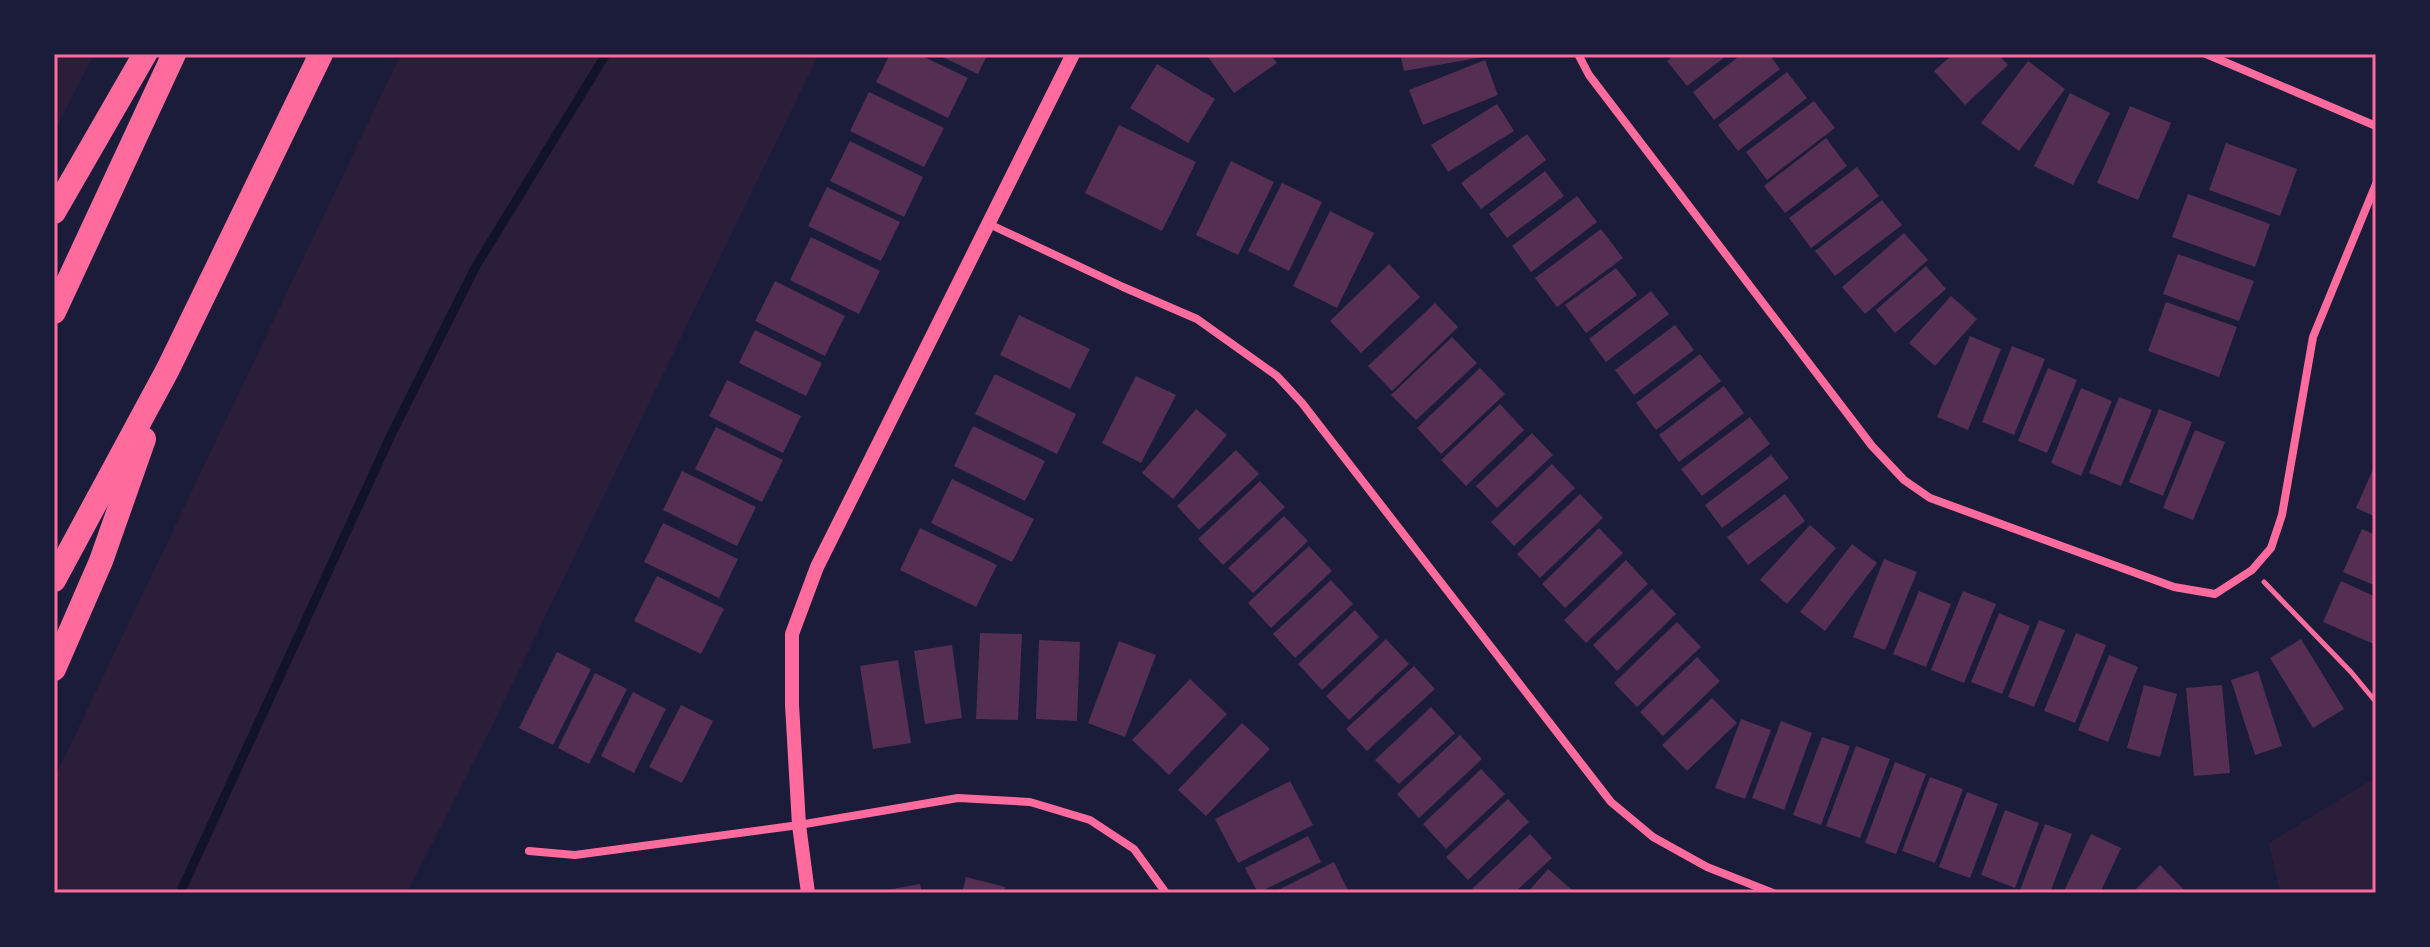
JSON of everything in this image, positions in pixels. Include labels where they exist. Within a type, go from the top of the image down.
[{"type":"highway","points":[[54,212],[145,54]]},
{"type":"highway","points":[[54,312],[174,54]]},
{"type":"highway","points":[[54,580],[168,369],[321,54]]},
{"type":"highway","points":[[54,669],[101,561],[168,369]]},
{"type":"street","points":[[808,893],[799,825],[792,705],[792,634],[817,567],[1073,54]]},
{"type":"street","points":[[1578,54],[1589,75],[1853,421],[1904,480],[1930,498],[2174,587],[2215,594],[2252,570],[2271,548],[2282,515],[2313,337],[2376,184]]},
{"type":"street","points":[[2206,54],[2376,126]]},
{"type":"street","points":[[989,224],[1197,319],[1277,376],[1302,403],[1611,802],[1653,837],[1707,867],[1773,893]]},
{"type":"street","points":[[529,851],[575,855],[799,825],[958,798],[1030,802],[1090,820],[1134,849],[1166,893]]},
{"type":"path","points":[[2252,570],[2376,702]]},
{"type":"shaded area","points":[[54,54],[94,54],[54,132]]},
{"type":"shaded area","points":[[401,54],[819,54],[493,724],[407,893],[54,893],[54,779]]},
{"type":"shaded area","points":[[2376,777],[2376,893],[2280,893],[2269,843]]},
{"type":"building","points":[[890,54],[918,54],[968,78],[948,118],[876,82]]},
{"type":"building","points":[[936,54],[988,54],[978,74]]},
{"type":"building","points":[[1206,54],[1270,54],[1277,63],[1234,93]]},
{"type":"building","points":[[1400,54],[1483,54],[1483,57],[1404,71]]},
{"type":"building","points":[[1676,54],[1729,54],[1687,86],[1667,61]]},
{"type":"building","points":[[1742,54],[1769,54],[1780,69],[1714,120],[1693,92]]},
{"type":"building","points":[[1953,54],[1998,54],[2008,65],[1965,105],[1934,71]]},
{"type":"building","points":[[1485,60],[1498,95],[1423,125],[1409,90]]},
{"type":"building","points":[[2028,61],[2065,89],[2019,151],[1981,123]]},
{"type":"building","points":[[1157,64],[1215,99],[1188,143],[1130,108]]},
{"type":"building","points":[[1787,72],[1807,98],[1738,151],[1718,125]]},
{"type":"building","points":[[869,92],[944,128],[924,167],[850,131]]},
{"type":"building","points":[[2070,93],[2110,113],[2073,185],[2034,166]]},
{"type":"building","points":[[1814,101],[1835,128],[1767,180],[1746,152]]},
{"type":"building","points":[[1497,104],[1514,131],[1448,172],[1431,145]]},
{"type":"building","points":[[2130,106],[2171,123],[2138,200],[2097,183]]},
{"type":"building","points":[[1119,125],[1196,162],[1162,231],[1085,193]]},
{"type":"building","points":[[1527,134],[1546,160],[1481,209],[1461,183]]},
{"type":"building","points":[[1826,138],[1847,166],[1785,213],[1764,186]]},
{"type":"building","points":[[850,141],[923,177],[904,217],[830,181]]},
{"type":"building","points":[[2226,143],[2297,169],[2280,216],[2209,190]]},
{"type":"building","points":[[1231,161],[1274,182],[1238,255],[1196,235]]},
{"type":"building","points":[[1857,167],[1879,196],[1811,248],[1789,218]]},
{"type":"building","points":[[1545,171],[1564,196],[1507,238],[1489,214]]},
{"type":"building","points":[[1282,183],[1322,202],[1289,271],[1248,251]]},
{"type":"building","points":[[827,187],[900,222],[881,261],[808,226]]},
{"type":"building","points":[[2188,194],[2270,224],[2255,267],[2172,237]]},
{"type":"building","points":[[1577,196],[1597,222],[1531,272],[1512,246]]},
{"type":"building","points":[[1882,200],[1902,225],[1835,276],[1815,251]]},
{"type":"building","points":[[1330,211],[1374,233],[1337,308],[1293,286]]},
{"type":"building","points":[[1601,229],[1623,258],[1557,307],[1535,278]]},
{"type":"building","points":[[1904,233],[1928,260],[1865,314],[1842,287]]},
{"type":"building","points":[[811,237],[880,271],[859,314],[790,280]]},
{"type":"building","points":[[2178,254],[2254,281],[2239,321],[2163,294]]},
{"type":"building","points":[[1389,264],[1420,297],[1361,353],[1330,321]]},
{"type":"building","points":[[1926,266],[1946,289],[1895,333],[1876,310]]},
{"type":"building","points":[[1616,268],[1637,295],[1586,333],[1565,305]]},
{"type":"building","points":[[775,281],[845,316],[825,356],[755,321]]},
{"type":"building","points":[[1651,291],[1669,314],[1606,362],[1589,339]]},
{"type":"building","points":[[1951,296],[1977,319],[1935,366],[1909,343]]},
{"type":"building","points":[[2166,302],[2237,327],[2219,377],[2148,351]]},
{"type":"building","points":[[1435,303],[1458,327],[1392,391],[1368,366]]},
{"type":"building","points":[[1019,315],[1090,349],[1070,389],[1000,355]]},
{"type":"building","points":[[1675,325],[1694,350],[1634,395],[1615,370]]},
{"type":"building","points":[[755,330],[822,363],[806,396],[739,363]]},
{"type":"building","points":[[1970,336],[2001,349],[1968,430],[1937,417]]},
{"type":"building","points":[[1452,337],[1477,363],[1416,420],[1391,395]]},
{"type":"building","points":[[2012,346],[2045,359],[2014,435],[1982,422]]},
{"type":"building","points":[[1700,354],[1721,381],[1656,430],[1636,403]]},
{"type":"building","points":[[1480,368],[1505,394],[1441,454],[1417,428]]},
{"type":"building","points":[[2048,368],[2077,380],[2047,453],[2018,441]]},
{"type":"building","points":[[995,374],[1076,414],[1057,454],[975,414]]},
{"type":"building","points":[[1136,376],[1176,395],[1141,463],[1102,443]]},
{"type":"building","points":[[727,380],[801,416],[783,453],[709,416]]},
{"type":"building","points":[[1724,386],[1744,413],[1679,462],[1659,435]]},
{"type":"building","points":[[2081,388],[2112,401],[2081,476],[2051,463]]},
{"type":"building","points":[[2119,397],[2152,410],[2121,486],[2089,473]]},
{"type":"building","points":[[1500,404],[1524,430],[1466,486],[1441,460]]},
{"type":"building","points":[[1196,409],[1227,435],[1173,499],[1142,473]]},
{"type":"building","points":[[2159,409],[2192,422],[2163,496],[2129,482]]},
{"type":"building","points":[[1750,417],[1770,444],[1702,496],[1681,469]]},
{"type":"building","points":[[973,426],[1045,461],[1025,501],[954,466]]},
{"type":"building","points":[[716,427],[783,460],[762,502],[695,469]]},
{"type":"building","points":[[2195,430],[2225,442],[2193,520],[2163,508]]},
{"type":"building","points":[[1532,433],[1553,455],[1497,508],[1476,486]]},
{"type":"building","points":[[1236,450],[1259,474],[1199,530],[1177,506]]},
{"type":"building","points":[[1771,455],[1789,478],[1722,528],[1705,505]]},
{"type":"building","points":[[1552,464],[1575,488],[1514,546],[1491,522]]},
{"type":"building","points":[[2376,468],[2376,517],[2356,508]]},
{"type":"building","points":[[682,471],[756,507],[737,546],[663,510]]},
{"type":"building","points":[[952,479],[1034,519],[1012,562],[931,523]]},
{"type":"building","points":[[1260,481],[1285,507],[1223,565],[1198,539]]},
{"type":"building","points":[[1580,494],[1603,518],[1540,578],[1517,554]]},
{"type":"building","points":[[1785,494],[1805,521],[1748,565],[1727,537]]},
{"type":"building","points":[[1284,516],[1308,541],[1253,593],[1228,568]]},
{"type":"building","points":[[663,523],[738,559],[719,598],[644,562]]},
{"type":"building","points":[[1810,525],[1836,548],[1787,604],[1760,580]]},
{"type":"building","points":[[920,528],[997,565],[976,607],[900,570]]},
{"type":"building","points":[[1599,528],[1623,553],[1565,608],[1542,584]]},
{"type":"building","points":[[2362,529],[2376,535],[2376,586],[2343,572]]},
{"type":"building","points":[[1852,544],[1877,563],[1825,631],[1800,612]]},
{"type":"building","points":[[1309,546],[1332,571],[1271,628],[1248,603]]},
{"type":"building","points":[[1884,559],[1917,572],[1885,650],[1853,637]]},
{"type":"building","points":[[1626,560],[1648,584],[1586,643],[1564,620]]},
{"type":"building","points":[[657,576],[724,609],[701,654],[634,621]]},
{"type":"building","points":[[1331,580],[1353,604],[1295,658],[1273,634]]},
{"type":"building","points":[[2341,581],[2376,597],[2376,645],[2323,622]]},
{"type":"building","points":[[1652,589],[1676,614],[1617,671],[1593,645]]},
{"type":"building","points":[[1919,591],[1951,604],[1926,667],[1893,654]]},
{"type":"building","points":[[1963,591],[1996,604],[1964,683],[1931,670]]},
{"type":"building","points":[[1355,610],[1379,637],[1322,690],[1298,664]]},
{"type":"building","points":[[1999,613],[2030,626],[2002,694],[1971,682]]},
{"type":"building","points":[[2039,620],[2065,630],[2034,707],[2008,697]]},
{"type":"building","points":[[1677,622],[1701,647],[1637,707],[1614,683]]},
{"type":"building","points":[[980,633],[1022,634],[1018,720],[976,719]]},
{"type":"building","points":[[2076,633],[2106,645],[2075,723],[2044,711]]},
{"type":"building","points":[[1386,639],[1409,664],[1349,720],[1326,696]]},
{"type":"building","points":[[2301,639],[2344,709],[2313,728],[2270,658]]},
{"type":"building","points":[[1039,640],[1080,642],[1077,721],[1036,719]]},
{"type":"building","points":[[1119,641],[1156,655],[1125,737],[1088,723]]},
{"type":"building","points":[[952,645],[962,718],[925,724],[914,651]]},
{"type":"building","points":[[557,652],[591,669],[553,745],[519,728]]},
{"type":"building","points":[[2109,655],[2138,667],[2108,742],[2078,730]]},
{"type":"building","points":[[1697,657],[1720,681],[1663,736],[1640,712]]},
{"type":"building","points":[[898,660],[911,743],[873,749],[860,666]]},
{"type":"building","points":[[1414,666],[1435,689],[1367,751],[1346,729]]},
{"type":"building","points":[[2258,671],[2282,746],[2255,755],[2231,680]]},
{"type":"building","points":[[595,673],[627,689],[589,764],[558,748]]},
{"type":"building","points":[[1190,679],[1227,714],[1169,775],[1132,740]]},
{"type":"building","points":[[2144,685],[2177,694],[2160,757],[2127,748]]},
{"type":"building","points":[[2222,685],[2230,773],[2194,776],[2186,688]]},
{"type":"building","points":[[633,692],[666,709],[634,773],[601,756]]},
{"type":"building","points":[[1712,698],[1737,723],[1687,771],[1662,745]]},
{"type":"building","points":[[681,705],[713,721],[682,783],[649,767]]},
{"type":"building","points":[[1431,707],[1455,733],[1399,784],[1375,760]]},
{"type":"building","points":[[1741,719],[1771,730],[1745,799],[1715,788]]},
{"type":"building","points":[[1781,721],[1812,733],[1784,810],[1752,798]]},
{"type":"building","points":[[1242,723],[1270,749],[1206,816],[1178,790]]},
{"type":"building","points":[[1460,735],[1482,759],[1419,818],[1397,794]]},
{"type":"building","points":[[1822,737],[1850,746],[1821,825],[1793,815]]},
{"type":"building","points":[[1856,746],[1890,759],[1860,838],[1826,826]]},
{"type":"building","points":[[1895,762],[1926,774],[1896,854],[1865,843]]},
{"type":"building","points":[[1481,769],[1505,794],[1446,849],[1423,824]]},
{"type":"building","points":[[1930,777],[1963,789],[1935,863],[1902,851]]},
{"type":"building","points":[[1290,781],[1313,825],[1238,863],[1215,819]]},
{"type":"building","points":[[1967,792],[1998,804],[1970,878],[1939,867]]},
{"type":"building","points":[[1508,799],[1529,822],[1468,880],[1446,857]]},
{"type":"building","points":[[2005,810],[2039,823],[2015,888],[1981,875]]},
{"type":"building","points":[[2045,824],[2072,834],[2050,893],[2019,893]]},
{"type":"building","points":[[1530,834],[1552,858],[1514,893],[1476,893],[1472,889]]},
{"type":"building","points":[[2091,834],[2121,848],[2100,893],[2063,893]]},
{"type":"building","points":[[1308,836],[1321,862],[1258,893],[1245,868]]},
{"type":"building","points":[[1334,862],[1349,892],[1272,893]]},
{"type":"building","points":[[2160,865],[2184,890],[2181,893],[2132,893]]},
{"type":"building","points":[[1548,869],[1573,891],[1527,893]]},
{"type":"building","points":[[966,877],[1005,887],[1004,893],[962,893]]},
{"type":"building","points":[[920,884],[922,893],[881,893],[881,891]]},
{"type":"waterway","points":[[180,893],[392,433],[476,266],[606,54]]}]
